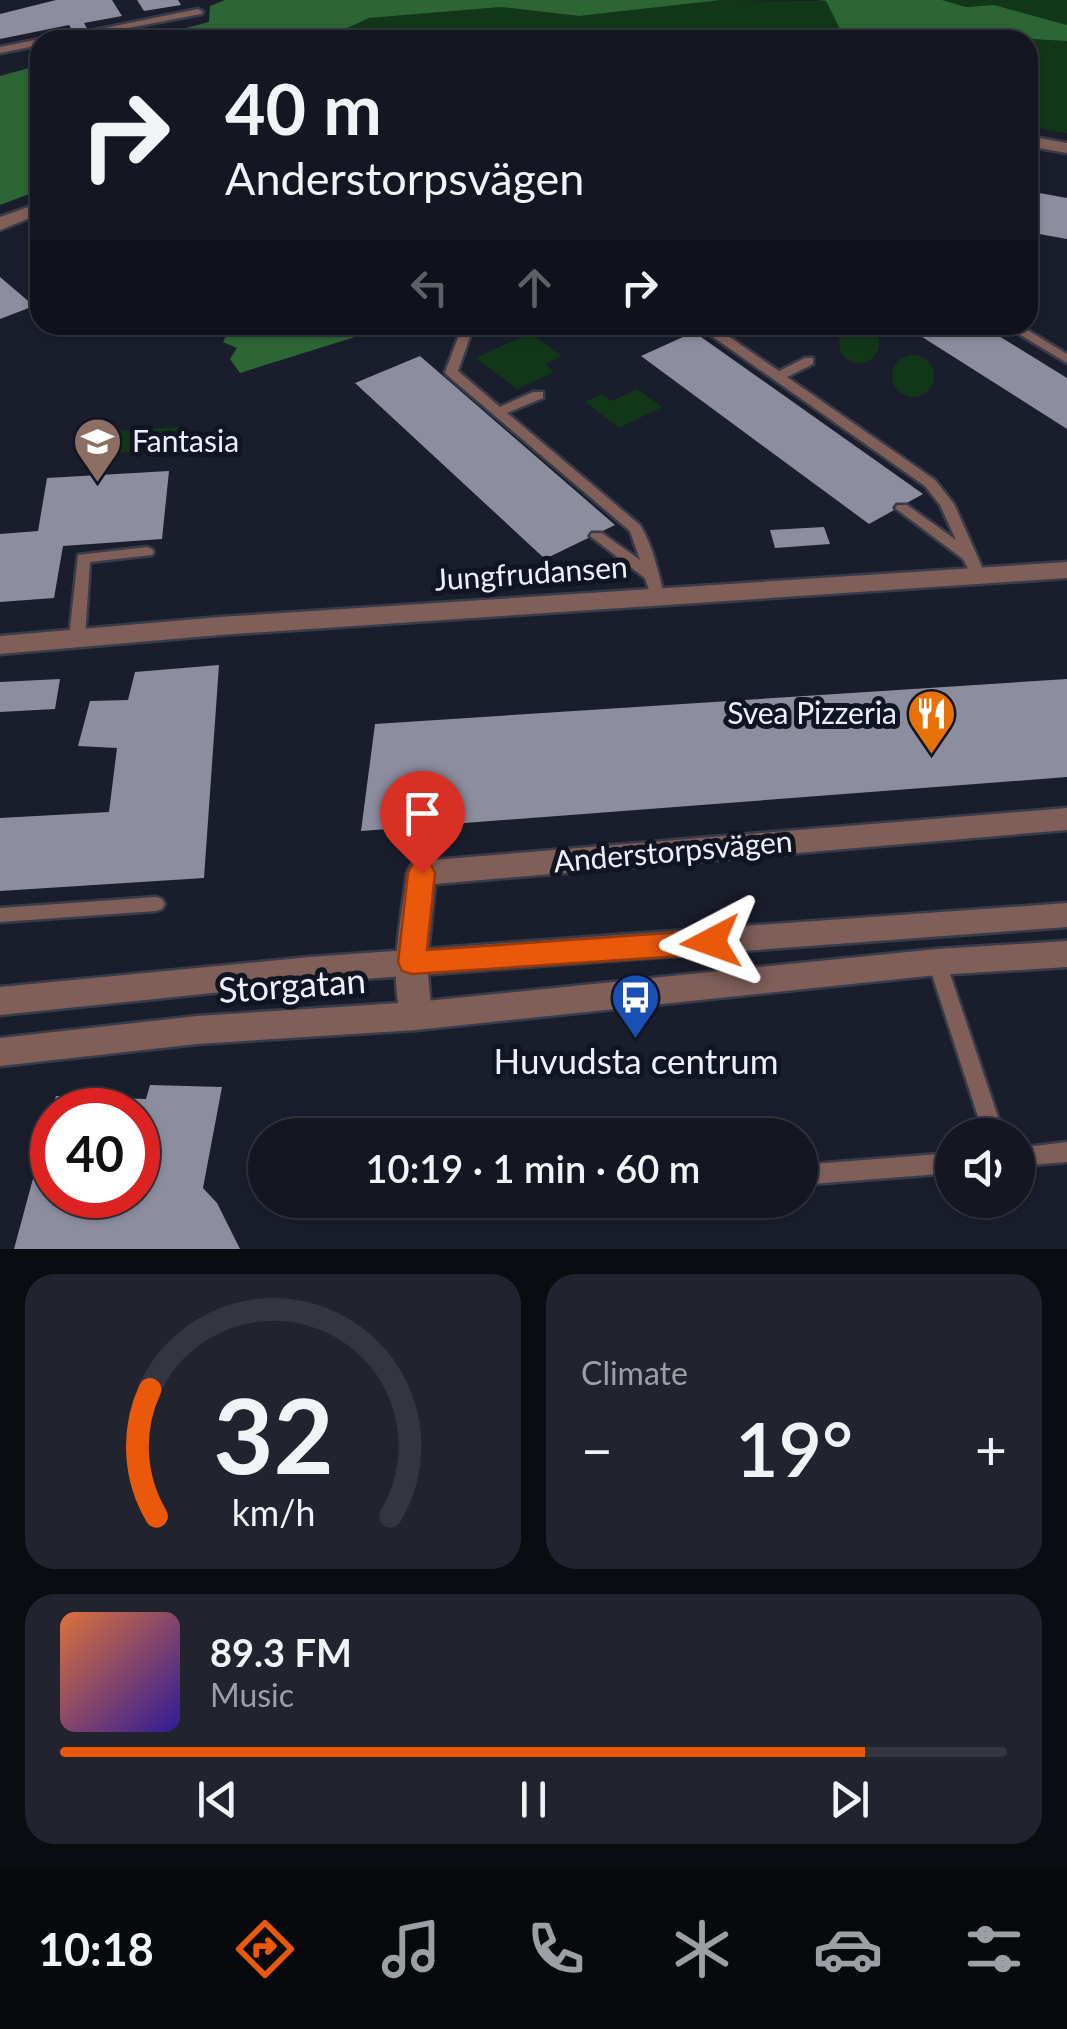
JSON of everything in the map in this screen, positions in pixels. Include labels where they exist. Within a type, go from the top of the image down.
[{"type":"street","points":[[1038,143],[1067,148]]},
{"type":"street","points":[[0,224],[30,212]]},
{"type":"street","name":"Jungfrudansen","points":[[0,645],[220,626],[374,618],[656,588],[973,565],[1067,570]]},
{"type":"street","name":"Anderstorpsvägen","points":[[416,1016],[412,962],[422,873],[1067,819]]},
{"type":"street","name":"Storgatan","points":[[0,1002],[412,962],[1067,915]]},
{"type":"street","name":"Storgatan","points":[[0,1052],[197,1030],[416,1016],[937,962],[1067,954]]},
{"type":"lane","points":[[104,30],[198,12]]},
{"type":"lane","points":[[0,50],[30,44]]},
{"type":"lane","points":[[464,335],[451,372],[635,528],[656,588]]},
{"type":"lane","points":[[717,335],[930,483],[954,511],[973,565]]},
{"type":"lane","points":[[1027,335],[1067,359]]},
{"type":"lane","points":[[1050,349],[1067,340]]},
{"type":"lane","points":[[778,377],[809,361]]},
{"type":"lane","points":[[499,412],[538,395]]},
{"type":"lane","points":[[902,508],[973,565]]},
{"type":"lane","points":[[596,536],[656,588]]},
{"type":"lane","points":[[77,638],[83,558],[148,552]]},
{"type":"lane","points":[[0,916],[156,904]]},
{"type":"lane","points":[[937,962],[988,1118]]},
{"type":"lane","points":[[1035,1155],[1067,1152]]},
{"type":"lane","points":[[818,1174],[935,1164]]},
{"type":"green space","points":[[225,0],[721,0],[579,16],[501,7],[369,18],[343,30],[178,30],[209,22],[210,6]]},
{"type":"green space","points":[[721,0],[826,1],[841,29],[860,30],[343,30],[369,18],[501,7],[579,16]]},
{"type":"green space","points":[[817,0],[942,0],[966,7],[994,5],[1067,25],[1067,41],[1038,39],[1038,30],[840,29],[826,1]]},
{"type":"green space","points":[[942,0],[1067,0],[1067,25],[994,5],[966,7]]},
{"type":"green space","points":[[1038,39],[1067,41],[1067,133],[1038,128]]},
{"type":"green space","points":[[30,68],[30,194],[0,205],[0,76]]},
{"type":"green space","points":[[226,335],[361,335],[240,373],[230,359],[237,348],[223,342]]},
{"type":"green space","points":[[526,335],[533,335],[561,356],[545,364],[554,372],[517,389],[476,358]]},
{"type":"green space","points":[[840,335],[878,335],[878,351],[867,362],[851,362],[840,351]]},
{"type":"green space","points":[[913,355],[928,361],[934,376],[928,391],[913,397],[898,391],[892,376],[898,361]]},
{"type":"green space","points":[[637,389],[662,407],[619,428],[585,402],[602,394],[612,401]]},
{"type":"green space","points":[[178,427],[176,449],[116,453],[118,431]]},
{"type":"building","points":[[56,0],[112,0],[122,16],[84,23],[88,30],[72,30],[69,25],[0,39],[0,14]]},
{"type":"building","points":[[137,0],[178,0],[181,5],[144,11]]},
{"type":"building","points":[[1038,193],[1067,198],[1067,239],[1038,234]]},
{"type":"building","points":[[0,277],[30,303],[30,308],[0,319]]},
{"type":"building","points":[[687,335],[698,335],[923,494],[869,524],[641,356]]},
{"type":"building","points":[[919,335],[997,335],[1067,378],[1067,429]]},
{"type":"building","points":[[420,356],[615,525],[545,559],[355,383]]},
{"type":"building","points":[[169,471],[162,539],[63,546],[54,598],[0,602],[0,534],[38,531],[47,478]]},
{"type":"building","points":[[824,527],[830,544],[775,548],[770,530]]},
{"type":"building","points":[[219,665],[204,878],[0,891],[0,818],[109,812],[117,748],[78,746],[90,701],[128,700],[135,672]]},
{"type":"building","points":[[60,679],[55,709],[0,712],[0,682]]},
{"type":"building","points":[[1067,679],[1067,777],[361,831],[375,724]]},
{"type":"building","points":[[222,1087],[203,1188],[217,1203],[240,1249],[14,1249],[30,1190],[30,1218],[160,1218],[160,1088],[149,1088]]},
{"type":"place","name":"Fantasia","points":[[97,484]]},
{"type":"place","name":"Svea Pizzeria","points":[[932,756]]},
{"type":"place","name":"Huvudsta centrum","points":[[636,1040]]},
{"type":"route","points":[[422,873],[412,962],[711,942]]}]
